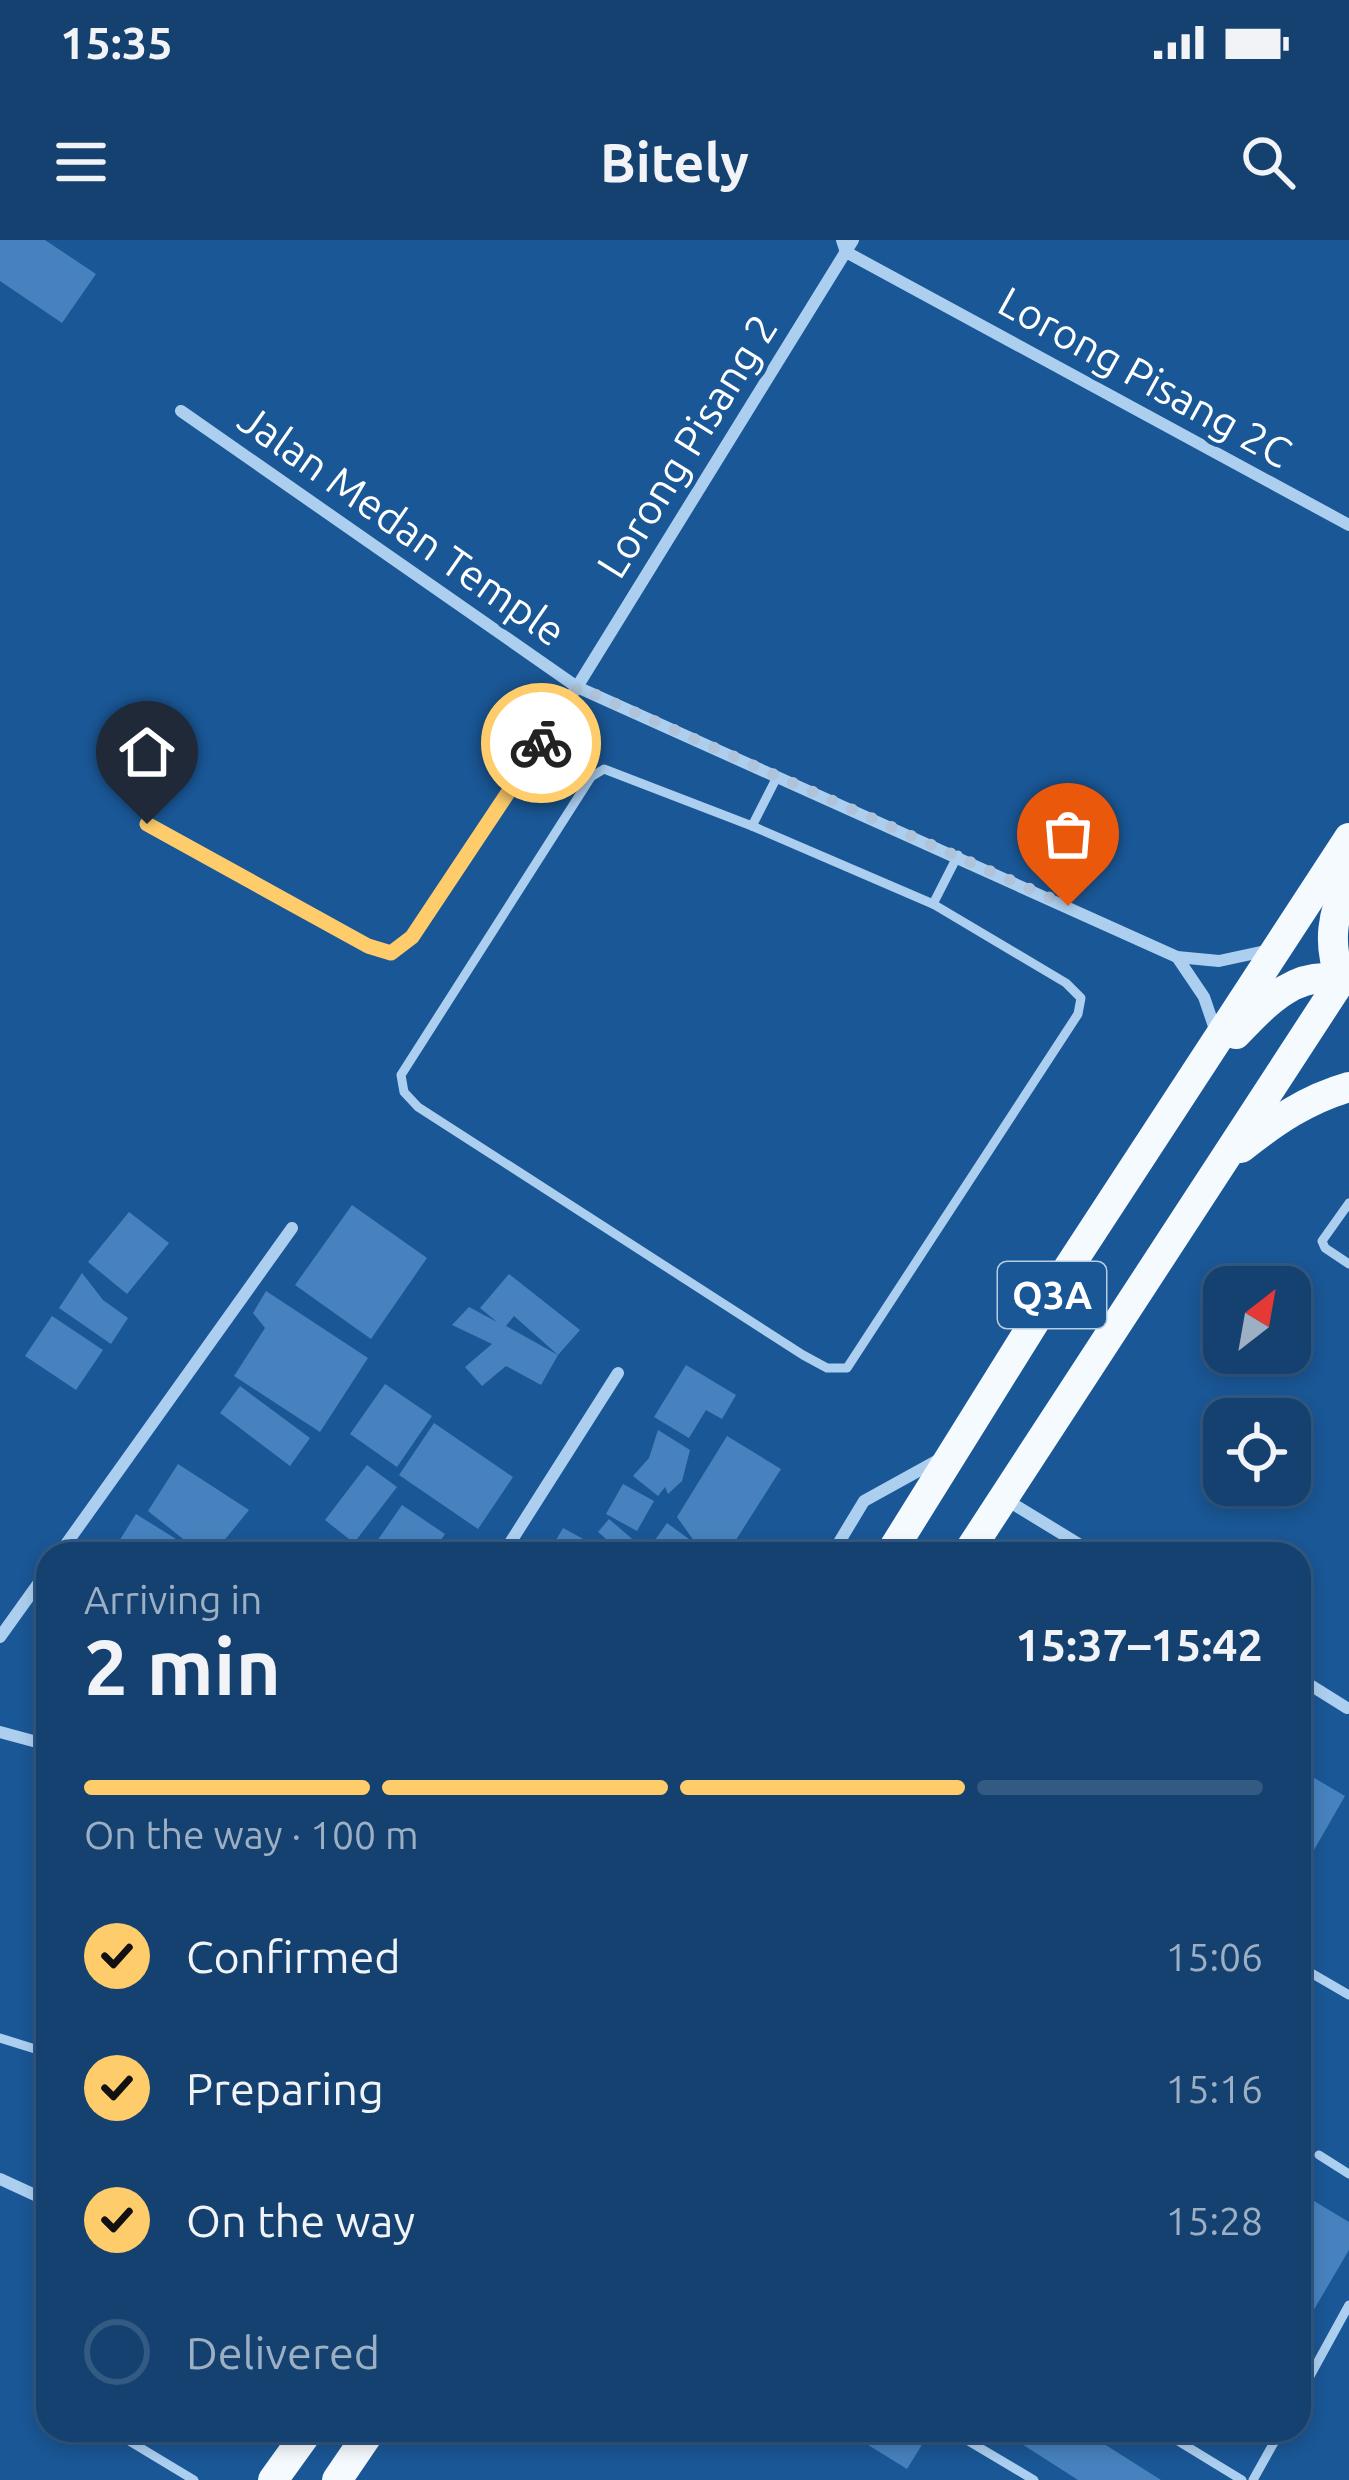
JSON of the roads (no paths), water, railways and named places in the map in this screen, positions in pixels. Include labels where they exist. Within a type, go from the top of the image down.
[{"type":"main road","name":"Q3A","points":[[897,1542],[1349,838]]},
{"type":"main road","points":[[1345,974],[1329,940],[1349,878]]},
{"type":"main road","points":[[1164,1123],[1263,1006],[1298,981],[1345,974]]},
{"type":"main road","points":[[975,1542],[1345,974]]},
{"type":"main road","points":[[1222,1163],[1279,1118],[1322,1095],[1349,1087]]},
{"type":"main road","points":[[274,2480],[301,2442]]},
{"type":"main road","points":[[337,2480],[362,2442]]},
{"type":"street","name":"Lorong Pisang 2C","points":[[847,244],[1349,525]]},
{"type":"street","name":"Lorong Pisang 2","points":[[147,824],[368,946],[391,953],[412,937],[578,687],[847,244]]},
{"type":"street","name":"Jalan Medan Temple","points":[[181,411],[578,687],[1177,956],[1219,961],[1277,948]]},
{"type":"street","points":[[1177,956],[1204,997],[1218,1038]]},
{"type":"street","points":[[68,1542],[292,1228]]},
{"type":"street","points":[[510,1542],[618,1373]]},
{"type":"street","points":[[839,1542],[864,1501],[951,1454]]},
{"type":"street","points":[[1004,1498],[1076,1542]]},
{"type":"street","points":[[0,1637],[36,1587]]},
{"type":"street","points":[[1311,1685],[1348,1708]]},
{"type":"street","points":[[0,1732],[36,1742]]},
{"type":"street","points":[[0,2179],[36,2195]]},
{"type":"lane","points":[[604,769],[752,826],[933,904],[1066,982],[1081,998],[1078,1014],[847,1367],[827,1368],[418,1107],[404,1092],[401,1075],[592,777],[604,769]]},
{"type":"lane","points":[[752,826],[777,777]]},
{"type":"lane","points":[[933,904],[958,855]]},
{"type":"lane","points":[[1349,1203],[1322,1241],[1324,1248],[1349,1264]]},
{"type":"lane","points":[[1311,1973],[1349,1995]]},
{"type":"lane","points":[[0,2038],[36,2049]]},
{"type":"lane","points":[[1319,2155],[1349,2174]]},
{"type":"lane","points":[[1311,2374],[1349,2305]]},
{"type":"lane","points":[[131,2442],[194,2480]]},
{"type":"lane","points":[[970,2442],[1034,2480]]},
{"type":"lane","points":[[1180,2442],[1242,2480]]},
{"type":"lane","points":[[1253,2480],[1274,2442]]}]
